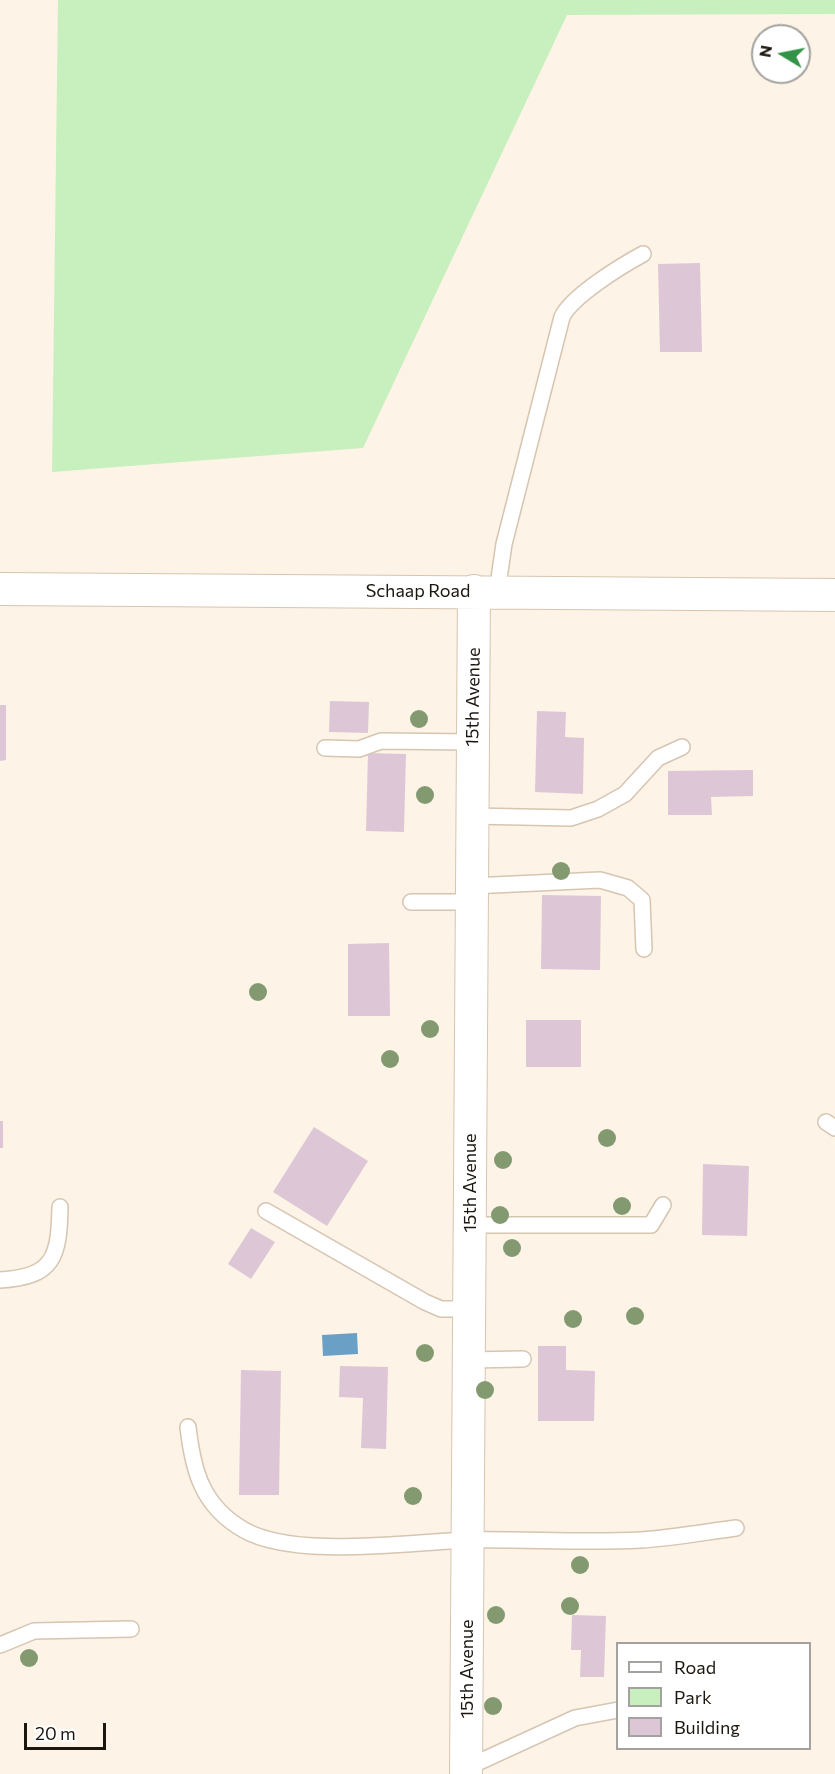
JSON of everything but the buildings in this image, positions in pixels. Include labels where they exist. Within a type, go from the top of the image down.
[{"type":"street","name":"Schaap Road","points":[[0,589],[835,595]]},
{"type":"street","name":"15th Avenue","points":[[466,1771],[472,742],[485,592]]},
{"type":"lane","points":[[485,592],[504,544],[562,317],[571,301],[643,254]]},
{"type":"lane","points":[[326,748],[359,749],[381,741],[472,742]]},
{"type":"lane","points":[[472,816],[552,818],[580,815],[626,794],[658,758],[682,747]]},
{"type":"lane","points":[[411,902],[600,880],[628,888],[642,900],[644,949]]},
{"type":"lane","points":[[470,1225],[651,1225],[663,1205]]},
{"type":"lane","points":[[0,1280],[17,1279],[38,1273],[49,1265],[60,1236],[60,1207]]},
{"type":"lane","points":[[266,1212],[425,1302],[441,1309],[469,1309]]},
{"type":"lane","points":[[469,1360],[523,1359]]},
{"type":"lane","points":[[188,1427],[192,1463],[203,1492],[223,1515],[259,1537],[284,1543],[341,1546],[468,1540],[642,1540],[736,1528]]},
{"type":"lane","points":[[0,1645],[34,1631],[131,1629]]},
{"type":"lane","points":[[466,1771],[574,1718],[616,1710]]},
{"type":"green space","points":[[58,0],[835,0],[835,14],[567,15],[363,448],[52,472]]},
{"type":"water","points":[[357,1333],[358,1354],[323,1356],[322,1335]]}]
